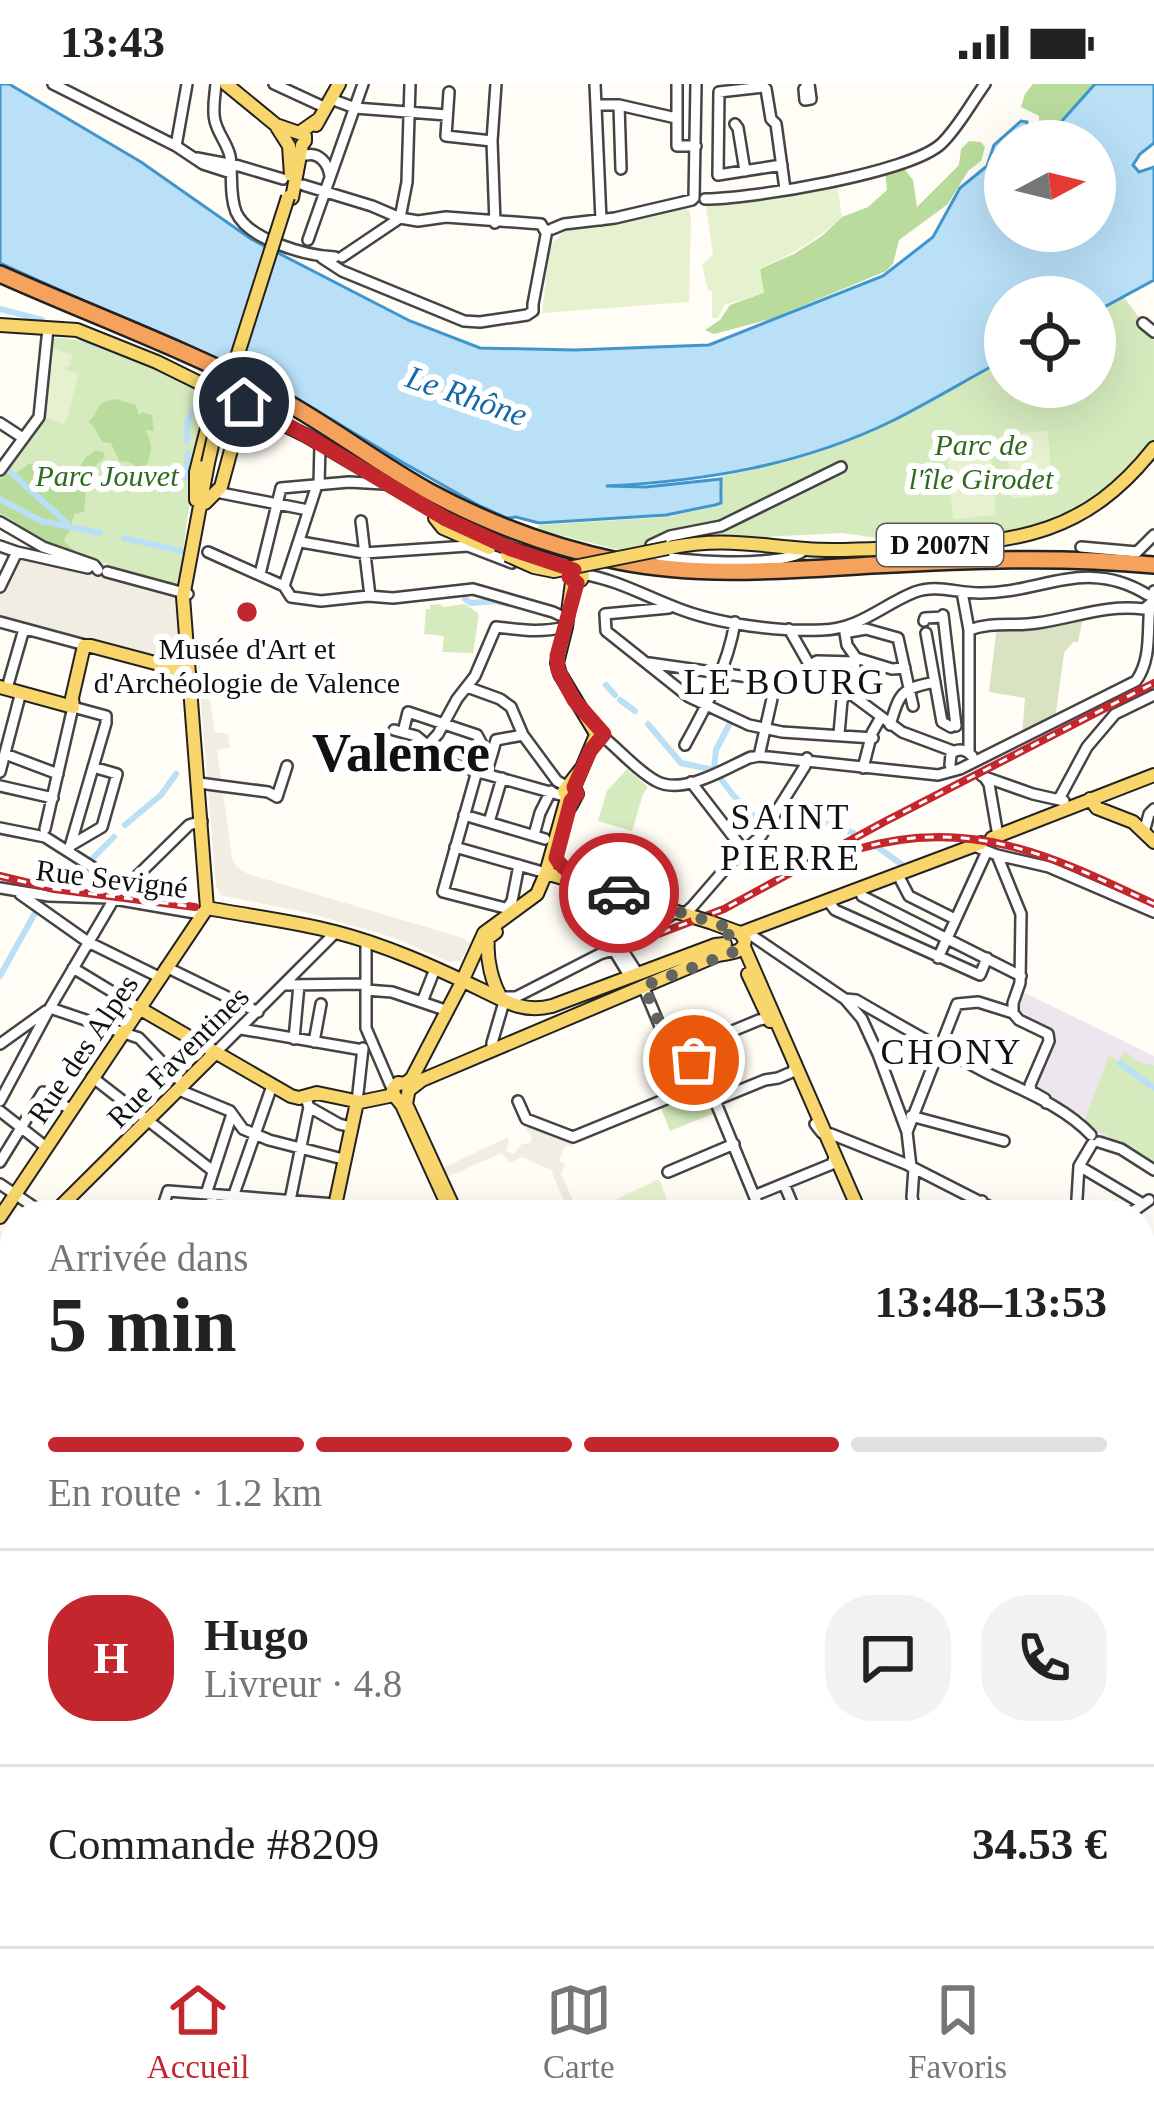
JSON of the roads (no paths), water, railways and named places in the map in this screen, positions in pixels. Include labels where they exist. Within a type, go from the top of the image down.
[{"type":"highway","points":[[0,279],[268,393],[463,509],[575,550],[653,566],[717,572],[1046,557],[1154,569]]},
{"type":"main road","points":[[292,190],[290,151],[295,138],[325,109],[339,84]]},
{"type":"main road","points":[[222,87],[295,138]]},
{"type":"main road","points":[[202,468],[292,190],[295,138]]},
{"type":"main road","points":[[183,590],[214,448],[255,307]]},
{"type":"main road","points":[[0,327],[48,335],[76,330],[98,337],[247,409],[382,482],[441,521],[534,567],[554,571],[667,553],[695,543]]},
{"type":"main road","points":[[0,327],[48,335]]},
{"type":"main road","points":[[213,393],[183,590],[202,821],[204,911],[336,932],[525,1009],[542,1009],[736,943],[764,926],[898,875],[989,848],[1072,807],[1154,777]]},
{"type":"main road","points":[[205,503],[221,487],[247,409]]},
{"type":"main road","points":[[214,448],[212,475],[216,480],[223,477]]},
{"type":"main road","name":"D 2007N","points":[[695,543],[726,540],[834,550],[1008,540],[1047,530],[1087,512],[1154,452]]},
{"type":"main road","name":"D 2007N","points":[[695,543],[834,555],[1008,545],[1044,537],[1089,516],[1116,497],[1154,452]]},
{"type":"main road","points":[[441,521],[578,577],[557,656],[558,670],[598,734],[565,791],[546,839],[547,876],[537,904],[488,938],[496,994]]},
{"type":"main road","points":[[9,689],[73,707],[87,649],[188,673]]},
{"type":"main road","points":[[402,1090],[448,1011],[484,933],[532,900],[547,876],[556,858],[565,791]]},
{"type":"main road","points":[[1091,800],[1097,808],[1133,822],[1149,837]]},
{"type":"main road","points":[[547,876],[689,911],[736,943],[782,1031],[852,1200]]},
{"type":"main road","name":"Rue des Alpes","points":[[11,1200],[204,911]]},
{"type":"main road","points":[[736,943],[762,1014],[794,1068]]},
{"type":"main road","points":[[439,971],[459,974],[471,961],[487,960],[490,967]]},
{"type":"main road","points":[[139,1008],[302,1100],[320,1093],[357,1102],[402,1090],[590,1009],[637,979]]},
{"type":"main road","name":"Rue Faventines","points":[[65,1200],[215,1053]]},
{"type":"main road","points":[[402,1090],[448,1200]]},
{"type":"main road","points":[[402,1090],[448,1200]]},
{"type":"main road","points":[[336,1200],[357,1102]]},
{"type":"street","points":[[53,84],[196,158],[292,190],[324,192],[400,218],[541,224],[550,235]]},
{"type":"street","points":[[176,146],[187,84]]},
{"type":"street","points":[[274,84],[295,89],[325,109],[447,115]]},
{"type":"street","points":[[308,239],[363,84]]},
{"type":"street","points":[[340,264],[400,218],[407,182],[410,84]]},
{"type":"street","points":[[495,223],[496,84]]},
{"type":"street","points":[[595,84],[601,220]]},
{"type":"street","points":[[676,84],[677,146],[696,146]]},
{"type":"street","points":[[696,84],[698,199]]},
{"type":"street","points":[[222,87],[214,120],[227,147],[232,201],[245,226],[294,250],[340,264],[455,319],[480,322],[507,317],[525,302],[550,235],[568,224],[698,199],[847,179],[900,164],[941,144],[986,84]]},
{"type":"street","points":[[782,165],[718,175],[719,92],[766,89],[776,124],[782,165],[785,189]]},
{"type":"street","points":[[449,92],[446,136],[493,141]]},
{"type":"street","points":[[596,105],[619,104],[676,118]]},
{"type":"street","points":[[619,104],[621,169]]},
{"type":"street","points":[[735,124],[745,171]]},
{"type":"street","points":[[295,138],[323,160],[330,176]]},
{"type":"street","points":[[383,212],[384,228]]},
{"type":"street","points":[[1142,322],[1154,332]]},
{"type":"street","points":[[1,468],[39,417],[48,335]]},
{"type":"street","points":[[0,423],[23,438]]},
{"type":"street","points":[[285,589],[318,485],[320,449]]},
{"type":"street","points":[[802,552],[788,559],[717,561],[649,553],[650,545],[670,536],[721,526],[841,467]]},
{"type":"street","points":[[301,470],[302,486]]},
{"type":"street","points":[[260,574],[281,488],[382,482]]},
{"type":"street","points":[[216,492],[308,510]]},
{"type":"street","points":[[361,520],[370,596]]},
{"type":"street","points":[[441,521],[435,534],[444,547]]},
{"type":"street","points":[[0,522],[43,547],[101,571]]},
{"type":"street","points":[[1081,547],[1137,552],[1154,535]]},
{"type":"street","points":[[301,542],[364,553],[468,546],[536,573],[578,577],[643,592],[674,607],[789,629],[827,630],[858,623],[918,591],[994,592],[1064,578],[1109,580],[1149,598]]},
{"type":"street","points":[[0,546],[183,590]]},
{"type":"street","points":[[0,587],[17,552]]},
{"type":"street","points":[[208,552],[260,574],[291,597],[393,598],[473,589],[539,608],[567,623]]},
{"type":"street","points":[[940,589],[953,751]]},
{"type":"street","points":[[962,592],[969,630],[973,768],[989,848],[1021,914],[1021,976],[1013,1013]]},
{"type":"street","points":[[969,630],[991,623],[1031,624],[1149,598]]},
{"type":"street","points":[[598,734],[660,783],[674,785],[756,756],[938,775],[973,768],[1136,681],[1145,666],[1149,598]]},
{"type":"street","points":[[674,607],[605,614],[606,631],[688,697],[749,725],[873,738]]},
{"type":"street","points":[[533,632],[539,608]]},
{"type":"street","points":[[943,612],[925,618],[942,722],[970,726]]},
{"type":"street","points":[[0,622],[87,649]]},
{"type":"street","points":[[685,746],[731,645],[735,622]]},
{"type":"street","points":[[416,758],[482,664],[496,627],[533,632],[567,623]]},
{"type":"street","points":[[0,772],[13,722],[9,689],[24,629]]},
{"type":"street","points":[[789,629],[818,680],[890,725],[953,751],[973,768],[1068,801],[1072,807]]},
{"type":"street","points":[[827,630],[834,635],[871,629],[894,635],[914,687],[913,706]]},
{"type":"street","points":[[839,734],[855,660],[845,633]]},
{"type":"street","points":[[809,665],[855,660],[905,668]]},
{"type":"street","points":[[644,663],[812,686],[818,680]]},
{"type":"street","points":[[756,756],[776,681]]},
{"type":"street","points":[[890,725],[900,694],[935,682]]},
{"type":"street","points":[[467,686],[511,707],[523,735],[565,791]]},
{"type":"street","points":[[1059,799],[1088,747],[1117,713],[1154,695]]},
{"type":"street","points":[[45,834],[73,707],[106,716],[71,847]]},
{"type":"street","points":[[491,746],[477,735],[408,712],[399,731],[416,736],[444,759],[479,772],[565,791]]},
{"type":"street","points":[[863,766],[880,717]]},
{"type":"street","points":[[0,718],[13,722]]},
{"type":"street","points":[[523,735],[491,746],[464,815],[443,892],[507,907],[525,867]]},
{"type":"street","points":[[5,754],[58,774]]},
{"type":"street","points":[[492,1050],[496,994],[515,997],[600,954],[622,936],[689,911],[730,862],[761,836],[807,760]]},
{"type":"street","points":[[199,783],[277,797],[287,766]]},
{"type":"street","points":[[71,847],[102,827],[111,798],[117,774],[93,767]]},
{"type":"street","points":[[489,822],[502,778]]},
{"type":"street","points":[[696,780],[745,852]]},
{"type":"street","points":[[0,786],[52,798]]},
{"type":"street","points":[[86,790],[111,798]]},
{"type":"street","points":[[464,815],[546,839],[540,813],[565,791]]},
{"type":"street","points":[[1149,837],[1149,814],[1154,808]]},
{"type":"street","points":[[0,828],[45,834],[71,847],[107,877],[130,883],[189,824],[202,821]]},
{"type":"street","points":[[455,847],[547,876]]},
{"type":"street","points":[[989,848],[1067,874],[1154,912]]},
{"type":"street","points":[[938,958],[989,848]]},
{"type":"street","points":[[556,858],[571,874],[610,886],[620,895]]},
{"type":"street","points":[[898,875],[909,896],[955,919]]},
{"type":"street","name":"Rue Sevigné","points":[[0,888],[204,911]]},
{"type":"street","points":[[860,890],[862,896],[1021,976]]},
{"type":"street","points":[[16,891],[88,942],[258,1012]]},
{"type":"street","points":[[0,1101],[3,1086],[114,899]]},
{"type":"street","points":[[828,902],[835,910],[980,975],[987,958]]},
{"type":"street","name":"Rue Faventines","points":[[215,1053],[336,932]]},
{"type":"street","points":[[357,1102],[365,1044],[367,941]]},
{"type":"street","points":[[736,943],[845,999],[856,1000],[1046,1103],[1094,1140],[1121,1149],[1154,1170]]},
{"type":"street","points":[[615,944],[670,1050],[700,1065],[760,1200]]},
{"type":"street","points":[[73,968],[139,1008]]},
{"type":"street","points":[[422,1002],[439,971]]},
{"type":"street","points":[[285,985],[366,987],[448,1011]]},
{"type":"street","points":[[294,1039],[299,985]]},
{"type":"street","points":[[584,994],[590,1009]]},
{"type":"street","points":[[845,999],[866,1027],[907,1132],[913,1200]]},
{"type":"street","points":[[907,1132],[951,1012],[960,1002],[978,1002],[1013,1013],[1048,1034],[1030,1085],[1046,1103]]},
{"type":"street","points":[[314,1042],[321,1004]]},
{"type":"street","points":[[50,1008],[140,1038],[182,1087],[232,1114],[242,1129],[343,1159]]},
{"type":"street","points":[[0,1044],[50,1008]]},
{"type":"street","points":[[518,1101],[526,1119],[573,1138],[676,1093],[696,1046],[762,1014],[774,1018],[782,1031]]},
{"type":"street","points":[[241,1029],[338,1046],[365,1044]]},
{"type":"street","points":[[365,1044],[402,1090]]},
{"type":"street","points":[[716,1100],[794,1068]]},
{"type":"street","points":[[92,1077],[213,1171]]},
{"type":"street","points":[[233,1196],[272,1086]]},
{"type":"street","points":[[0,1162],[43,1092],[70,1110]]},
{"type":"street","points":[[302,1100],[351,1127]]},
{"type":"street","points":[[292,1200],[302,1149],[302,1100]]},
{"type":"street","points":[[0,1111],[46,1148]]},
{"type":"street","points":[[210,1200],[213,1171],[232,1114]]},
{"type":"street","points":[[911,1116],[1004,1141]]},
{"type":"street","points":[[820,1129],[980,1200]]},
{"type":"street","points":[[1077,1200],[1079,1166],[1094,1140]]},
{"type":"street","points":[[668,1172],[733,1142]]},
{"type":"street","points":[[218,1156],[244,1164]]},
{"type":"street","points":[[759,1195],[833,1159]]},
{"type":"street","points":[[1079,1166],[1142,1200]]},
{"type":"street","points":[[0,1184],[24,1200]]},
{"type":"street","points":[[784,1184],[791,1200]]},
{"type":"street","points":[[164,1200],[167,1191],[280,1200]]},
{"type":"water","name":"Le Rhône","points":[[0,84],[9,84],[141,162],[251,239],[410,321],[480,348],[709,345],[883,276],[933,237],[960,188],[984,168],[984,252],[1116,252],[1116,120],[1063,120],[1095,84],[1154,84],[1154,143],[1133,165],[1139,172],[1154,167],[1154,280],[1116,301],[1116,276],[984,276],[984,371],[858,436],[788,460],[680,480],[606,486],[721,479],[721,503],[666,515],[539,523],[507,518],[288,393],[0,263]]},
{"type":"waterway","points":[[0,309],[42,320]]},
{"type":"waterway","points":[[86,341],[105,347]]},
{"type":"waterway","points":[[187,442],[187,422],[195,408]]},
{"type":"waterway","points":[[186,478],[188,453]]},
{"type":"waterway","points":[[7,469],[67,523]]},
{"type":"waterway","points":[[0,499],[41,521],[100,533]]},
{"type":"waterway","points":[[124,538],[182,551]]},
{"type":"waterway","points":[[465,599],[529,609]]},
{"type":"waterway","points":[[606,685],[615,695]]},
{"type":"waterway","points":[[620,700],[635,711]]},
{"type":"waterway","points":[[732,719],[716,750],[714,770],[765,827]]},
{"type":"waterway","points":[[648,724],[681,763],[714,770]]},
{"type":"waterway","points":[[125,825],[161,795],[176,774]]},
{"type":"waterway","points":[[779,814],[854,833]]},
{"type":"waterway","points":[[92,859],[114,837]]},
{"type":"waterway","points":[[876,846],[904,866]]},
{"type":"waterway","points":[[0,976],[35,913]]},
{"type":"waterway","points":[[1120,1063],[1154,1088]]},
{"type":"railway","points":[[645,939],[724,909],[1154,683]]},
{"type":"railway","points":[[854,850],[896,840],[973,839],[1045,857],[1154,904]]},
{"type":"railway","points":[[0,876],[54,889],[195,907]]},
{"type":"place","name":"Musée d'Art et d'Archéologie de Valence","points":[[247,612]]},
{"type":"district","name":"LE BOURG","points":[[785,681]]},
{"type":"district","name":"Valence","points":[[401,752]]},
{"type":"district","name":"SAINT PIERRE","points":[[791,836]]},
{"type":"district","name":"CHONY","points":[[952,1051]]},
{"type":"park label","name":"Parc de l'île Girodet","points":[[981,462]]},
{"type":"park label","name":"Parc Jouvet","points":[[107,476]]}]
